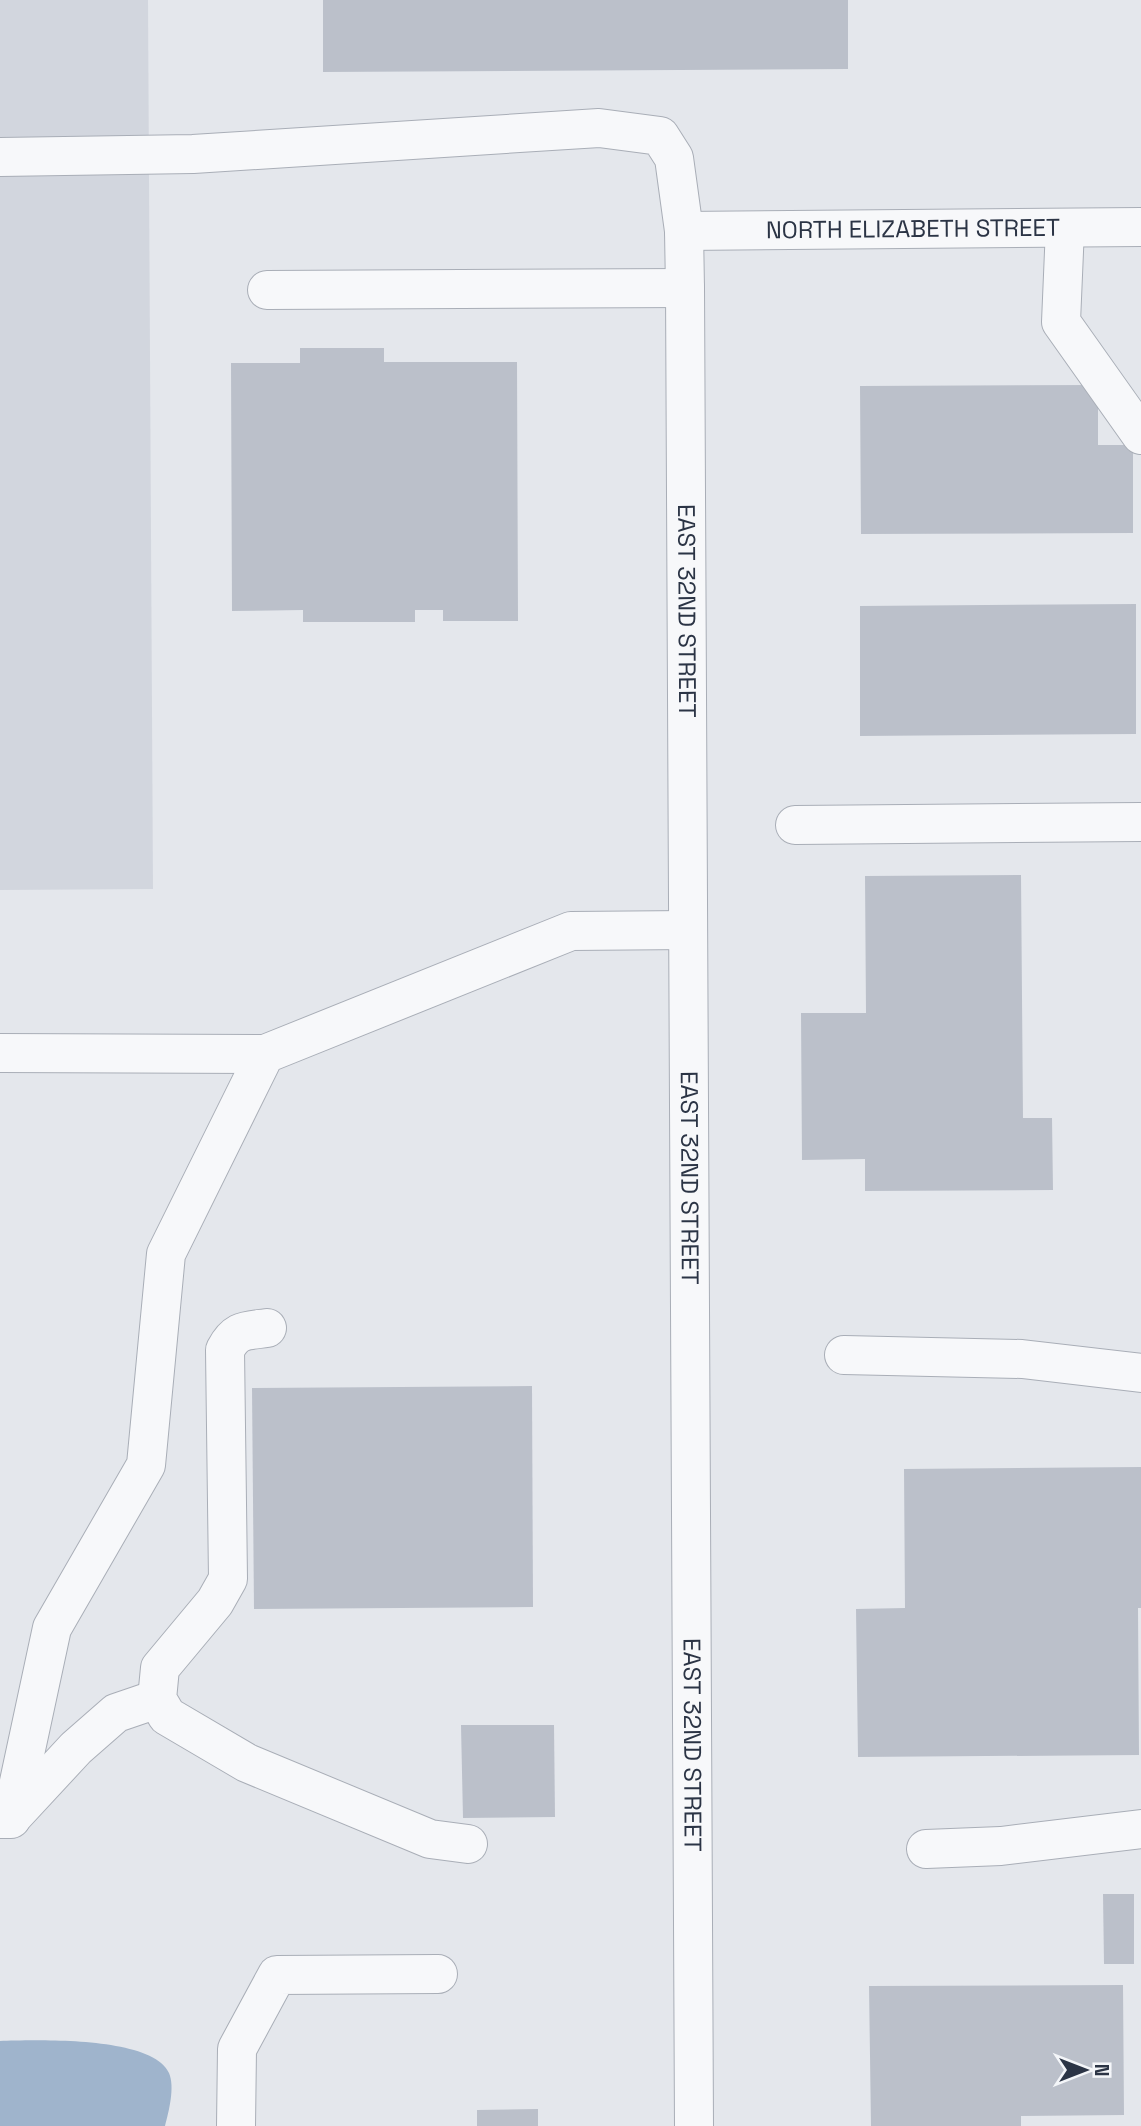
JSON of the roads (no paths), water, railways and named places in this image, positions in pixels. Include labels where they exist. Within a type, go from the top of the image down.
[{"type":"street","name":"EAST 32ND STREET","points":[[0,157],[193,154],[599,128],[660,136],[674,158],[684,231],[685,288],[694,2126]]},
{"type":"street","name":"NORTH ELIZABETH STREET","points":[[684,231],[1141,227]]},
{"type":"street","points":[[1065,228],[1061,322],[1141,435]]},
{"type":"street","points":[[267,290],[685,288]]},
{"type":"street","points":[[795,825],[1141,822]]},
{"type":"street","points":[[0,1053],[265,1054],[571,931],[688,930]]},
{"type":"street","points":[[5,1819],[52,1628],[146,1465],[166,1254],[265,1054]]},
{"type":"street","points":[[267,1328],[242,1331],[232,1336],[225,1350],[228,1579],[215,1602],[160,1668],[157,1699],[167,1716],[247,1763],[430,1839],[468,1844]]},
{"type":"street","points":[[844,1354],[1022,1359],[1141,1373]]},
{"type":"street","points":[[5,1819],[76,1748],[116,1713],[157,1699]]},
{"type":"street","points":[[926,1849],[1002,1846],[1141,1829]]},
{"type":"street","points":[[236,2126],[237,2049],[277,1975],[438,1974]]},
{"type":"water","points":[[0,2041],[65,2041],[118,2046],[140,2052],[158,2061],[171,2079],[171,2099],[165,2126],[0,2126]]}]
